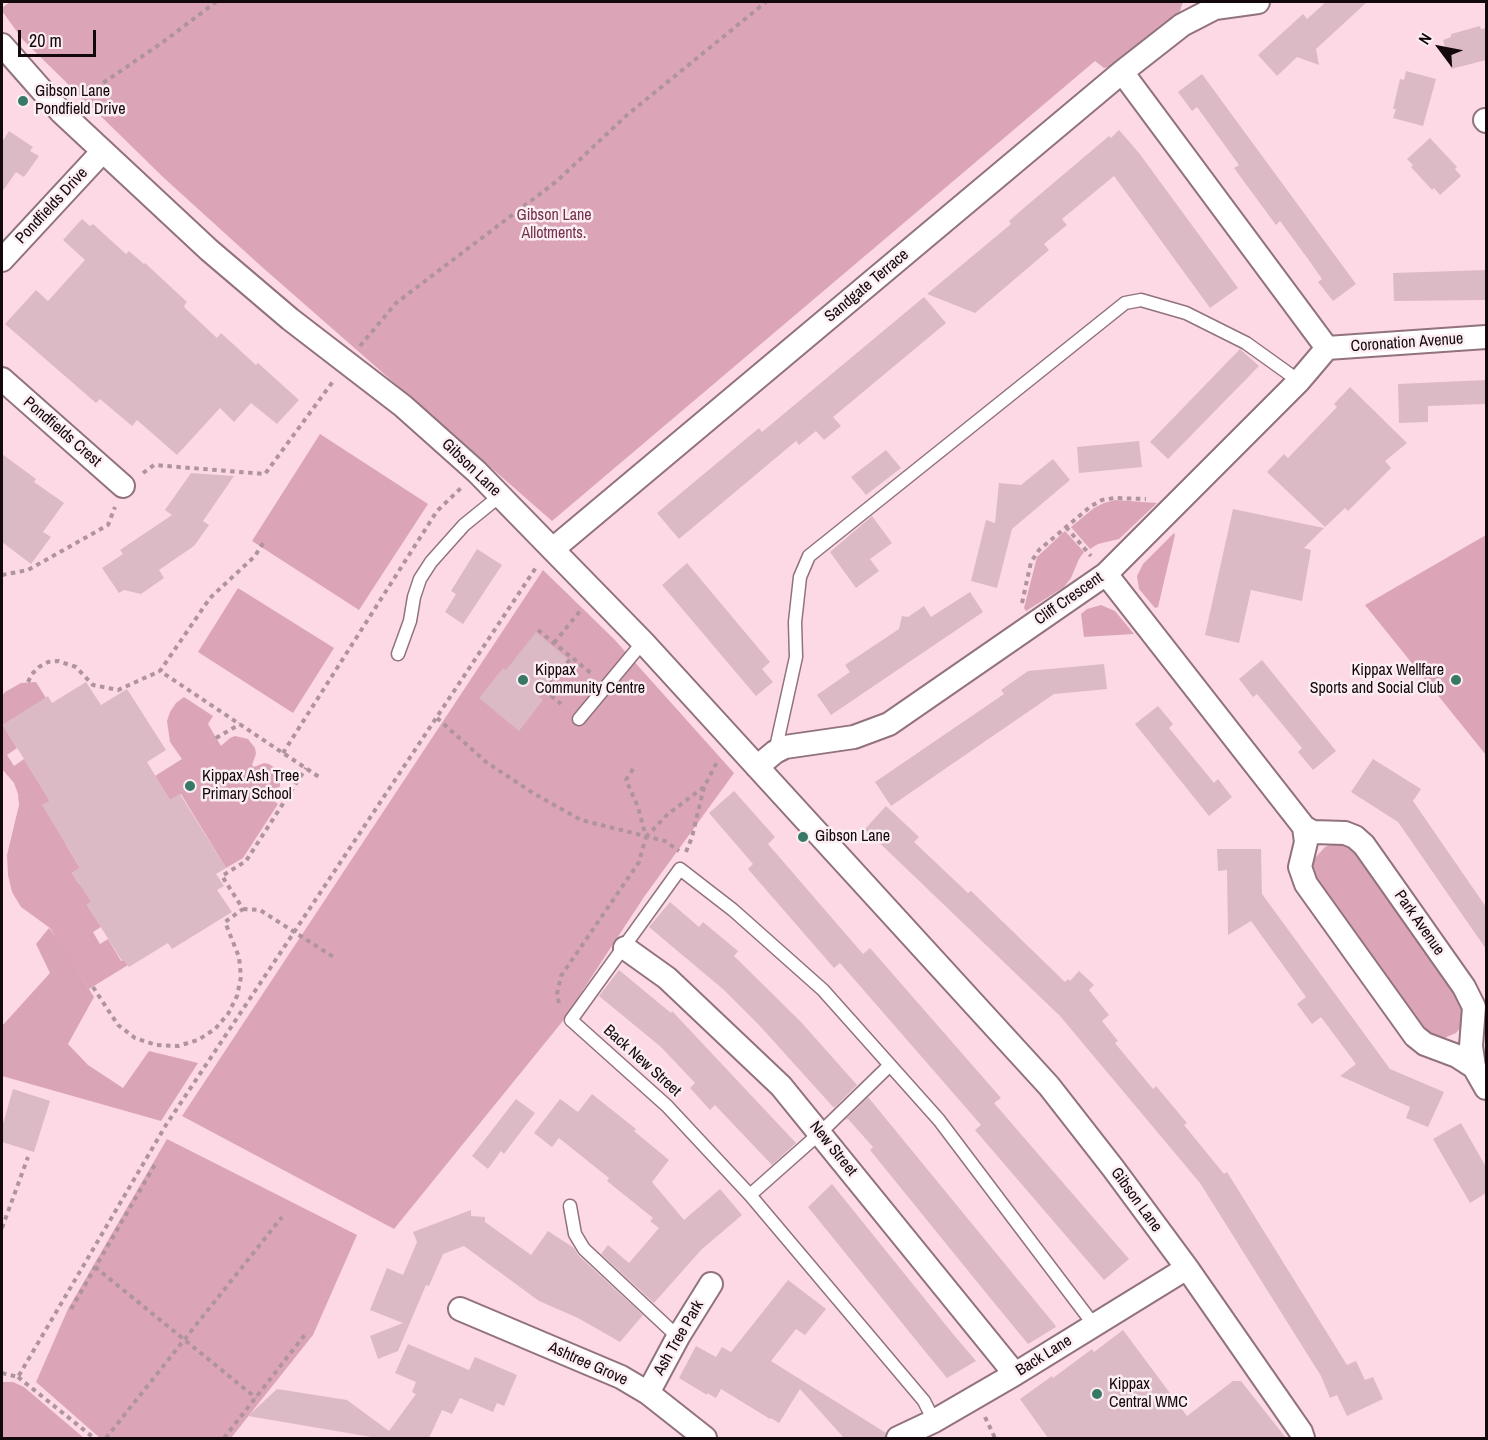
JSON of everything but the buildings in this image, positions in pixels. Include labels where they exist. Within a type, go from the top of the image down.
[{"type":"street","name":"Sandgate Terrace","points":[[553,549],[1122,72],[1182,25],[1215,8],[1258,2]]},
{"type":"street","name":"Gibson Lane","points":[[2,45],[61,112],[244,281],[403,406],[501,495],[643,642],[1048,1086],[1113,1168],[1187,1269],[1303,1438]]},
{"type":"street","points":[[1122,72],[1327,348]]},
{"type":"street","name":"Pondfields Drive","points":[[2,260],[103,151]]},
{"type":"street","name":"Coronation Avenue","points":[[1327,348],[1486,337]]},
{"type":"street","name":"Cliff Crescent","points":[[757,767],[785,747],[854,737],[889,724],[1106,574],[1299,381],[1327,348]]},
{"type":"street","name":"Pondfields Crest","points":[[2,379],[123,486]]},
{"type":"street","points":[[1106,574],[1304,827],[1306,842],[1300,867],[1306,885],[1414,1036],[1425,1044],[1457,1056],[1474,1067]]},
{"type":"street","name":"Park Avenue","points":[[1304,827],[1313,832],[1345,833],[1355,837],[1364,845],[1471,998],[1475,1016],[1471,1046],[1474,1067],[1486,1088]]},
{"type":"street","name":"New Street","points":[[625,948],[667,978],[781,1086],[1015,1374]]},
{"type":"street","name":"Back Lane","points":[[898,1438],[934,1421],[1015,1374],[1187,1269]]},
{"type":"street","name":"Ash Tree Park","points":[[648,1393],[678,1336],[711,1284]]},
{"type":"street","name":"Ashtree Grove","points":[[460,1310],[621,1377],[648,1393],[705,1438]]},
{"type":"lane","points":[[775,752],[796,657],[795,622],[800,577],[809,556],[1125,303],[1141,300],[1186,313],[1246,344],[1299,381]]},
{"type":"lane","points":[[398,654],[408,629],[420,579],[431,561],[464,525],[501,495]]},
{"type":"lane","points":[[579,719],[643,642]]},
{"type":"lane","points":[[571,1020],[680,869],[733,910],[824,990],[939,1120],[1094,1325]]},
{"type":"lane","name":"Back New Street","points":[[571,1020],[667,1106],[750,1195],[924,1401],[934,1421]]},
{"type":"lane","points":[[750,1195],[820,1133],[890,1065]]},
{"type":"lane","points":[[570,1206],[575,1234],[584,1248],[678,1336]]},
{"type":"path","points":[[61,112],[163,42],[216,2]]},
{"type":"path","points":[[2,575],[27,570],[108,525],[123,486],[154,465],[265,474],[347,362],[396,303],[557,181],[627,115],[766,2]]},
{"type":"path","points":[[1015,636],[1034,555],[1091,506],[1102,500],[1127,498],[1178,502]]},
{"type":"path","points":[[283,753],[437,511],[450,499]]},
{"type":"path","points":[[1066,527],[1106,574]]},
{"type":"path","points":[[28,682],[39,667],[48,662],[58,661],[76,667],[93,685],[118,690],[160,671],[210,598],[255,556],[263,543]]},
{"type":"path","points":[[18,1377],[166,1125],[536,567],[553,549]]},
{"type":"path","points":[[554,643],[595,593]]},
{"type":"path","points":[[538,630],[607,686]]},
{"type":"path","points":[[561,704],[544,690],[572,657]]},
{"type":"path","points":[[160,671],[319,777]]},
{"type":"path","points":[[437,718],[486,762],[533,793],[581,820],[665,842],[685,854],[693,837],[704,787],[717,761],[735,743]]},
{"type":"path","points":[[216,738],[240,724]]},
{"type":"path","points":[[635,766],[626,780],[638,807],[646,837]]},
{"type":"path","points":[[243,909],[222,876],[246,861],[306,768]]},
{"type":"path","points":[[571,1020],[560,1008],[557,994],[561,976],[639,862],[646,837],[668,814],[704,787]]},
{"type":"path","points":[[93,987],[118,1025],[135,1038],[156,1045],[178,1046],[198,1040],[215,1029],[228,1014],[237,996],[241,976],[239,957],[225,922],[243,909],[260,910],[335,958]]},
{"type":"path","points":[[2,1228],[28,1156]]},
{"type":"path","points":[[71,1309],[157,1161]]},
{"type":"path","points":[[106,1438],[282,1217]]},
{"type":"path","points":[[95,1268],[256,1398]]},
{"type":"path","points":[[224,1438],[307,1332]]},
{"type":"path","points":[[2,1373],[18,1377],[94,1438]]},
{"type":"green space","name":"Gibson Lane Allotments.","points":[[10,2],[1183,2],[1180,11],[1173,19],[1119,64],[1104,68],[1095,61],[552,521],[164,178],[23,40],[2,11],[2,8]]},
{"type":"green space","points":[[320,434],[428,504],[359,610],[252,541]]},
{"type":"green space","points":[[1115,500],[1157,503],[1119,539],[1098,544],[1090,549],[1071,527],[1094,508]]},
{"type":"green space","points":[[1065,531],[1084,552],[1064,587],[1026,611],[1024,608],[1037,557]]},
{"type":"green space","points":[[1174,533],[1158,607],[1155,608],[1139,589],[1137,576],[1143,564]]},
{"type":"green space","name":"Kippax Wellfare Sports and Social Club","points":[[1486,535],[1486,755],[1365,605]]},
{"type":"green space","points":[[543,570],[614,639],[734,773],[644,897],[562,1022],[394,1229],[182,1116]]},
{"type":"green space","points":[[238,588],[334,648],[293,713],[198,652]]},
{"type":"green space","points":[[1101,605],[1115,611],[1134,634],[1084,637],[1081,614],[1087,609]]},
{"type":"green space","points":[[36,682],[46,698],[3,725],[17,748],[7,755],[14,766],[24,759],[50,801],[43,805],[75,840],[66,845],[80,868],[72,873],[79,884],[87,879],[98,897],[87,905],[101,927],[93,932],[100,944],[108,939],[121,961],[124,960],[128,965],[89,989],[50,928],[21,907],[12,892],[8,875],[7,855],[19,805],[14,783],[2,769],[2,696],[21,683]]},
{"type":"green space","points":[[184,697],[213,716],[208,724],[221,746],[235,736],[248,739],[255,748],[256,754],[252,765],[254,767],[264,763],[269,764],[278,770],[280,775],[280,786],[271,799],[278,804],[243,858],[226,868],[181,794],[170,800],[155,776],[182,759],[170,742],[167,721],[176,703]]},
{"type":"green space","points":[[1332,844],[1346,846],[1353,850],[1462,1005],[1463,1020],[1456,1033],[1442,1039],[1434,1038],[1422,1029],[1317,879],[1313,865],[1315,858],[1325,847]]},
{"type":"green space","points":[[167,1139],[357,1235],[313,1335],[231,1438],[100,1438],[36,1382],[68,1309]]},
{"type":"green space","points":[[2,1382],[13,1382],[24,1387],[84,1438],[2,1438]]},
{"type":"shaded area","points":[[49,928],[94,997],[68,1044],[88,1065],[123,1088],[149,1051],[198,1063],[161,1121],[2,1076],[2,1026],[50,973],[36,944]]},
{"type":"place","name":"Gibson Lane Pondfield Drive","points":[[23,101]]},
{"type":"place","name":"Kippax Community Centre","points":[[523,680]]},
{"type":"place","name":"Kippax Wellfare Sports and Social Club","points":[[1456,680]]},
{"type":"place","name":"Kippax Ash Tree Primary School","points":[[190,786]]},
{"type":"place","name":"Gibson Lane","points":[[803,837]]},
{"type":"place","name":"Kippax Central WMC","points":[[1097,1394]]}]
